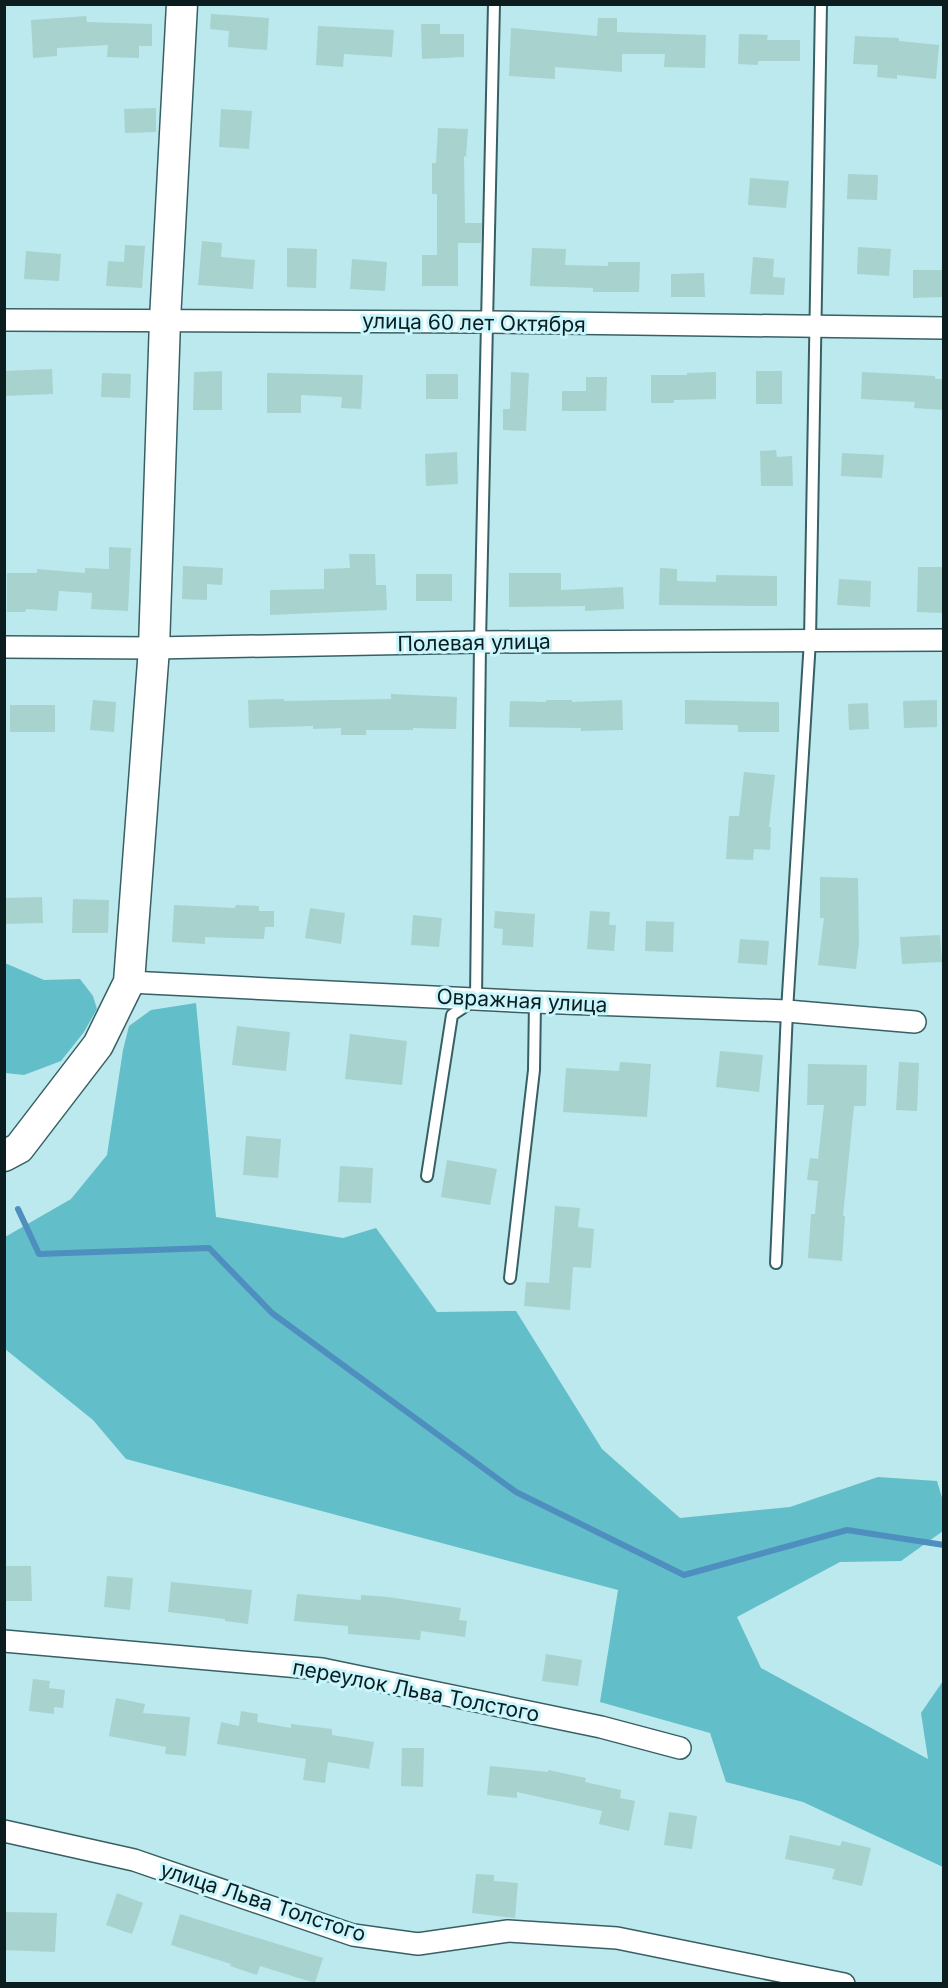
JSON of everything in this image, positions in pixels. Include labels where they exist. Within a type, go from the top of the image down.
[{"type":"street","points":[[4,1156],[19,1148],[98,1045],[129,982],[154,648],[165,320],[182,4]]},
{"type":"street","name":"улица 60 лет Октября","points":[[4,320],[488,322],[944,328]]},
{"type":"street","name":"Полевая улица","points":[[4,647],[154,648],[480,642],[944,640]]},
{"type":"street","name":"Овражная улица","points":[[129,982],[535,1002],[787,1011],[915,1022]]},
{"type":"street","name":"переулок Льва Толстого","points":[[4,1641],[322,1669],[601,1727],[681,1748]]},
{"type":"street","name":"улица Льва Толстого","points":[[4,1831],[134,1860],[353,1935],[418,1944],[508,1931],[616,1938],[844,1983]]},
{"type":"lane","points":[[427,1176],[452,1015],[476,999],[480,642],[494,4]]},
{"type":"lane","points":[[776,1263],[787,1011],[810,640],[821,4]]},
{"type":"lane","points":[[510,1278],[534,1070],[535,1002]]},
{"type":"shaded area","points":[[5,963],[44,980],[80,979],[93,996],[97,1009],[84,1032],[61,1061],[24,1075],[5,1073]]},
{"type":"shaded area","points":[[196,1003],[216,1217],[343,1238],[376,1228],[437,1312],[516,1311],[602,1449],[680,1518],[790,1507],[878,1477],[937,1481],[943,1501],[943,1531],[901,1561],[840,1562],[737,1617],[761,1668],[928,1759],[921,1713],[943,1681],[943,1867],[803,1802],[726,1782],[710,1733],[600,1702],[618,1590],[126,1459],[93,1420],[5,1349],[5,1237],[71,1199],[107,1155],[123,1050],[129,1026],[151,1010]]},
{"type":"building","points":[[211,14],[269,18],[267,50],[228,47],[229,31],[210,29]]},
{"type":"building","points":[[86,16],[87,22],[152,24],[152,46],[139,46],[139,58],[107,57],[108,45],[57,48],[57,56],[33,58],[31,20]]},
{"type":"building","points":[[598,18],[617,18],[617,32],[706,35],[705,68],[664,67],[665,54],[622,54],[622,72],[555,67],[555,79],[509,76],[511,28],[597,36]]},
{"type":"building","points":[[421,24],[440,24],[440,34],[464,34],[464,57],[422,59]]},
{"type":"building","points":[[318,26],[394,30],[392,57],[344,54],[343,67],[316,65]]},
{"type":"building","points":[[739,34],[768,35],[767,40],[800,40],[800,61],[758,61],[758,65],[738,64]]},
{"type":"building","points":[[855,36],[899,38],[899,41],[939,45],[936,79],[897,75],[897,79],[877,77],[878,65],[853,64]]},
{"type":"building","points":[[156,108],[156,132],[125,133],[124,109]]},
{"type":"building","points":[[221,109],[252,111],[249,149],[219,147]]},
{"type":"building","points":[[438,128],[468,129],[466,157],[464,156],[465,223],[482,223],[481,243],[458,243],[458,286],[422,286],[422,255],[437,255],[437,194],[432,194],[432,163],[436,163]]},
{"type":"building","points":[[848,174],[878,175],[877,200],[847,199]]},
{"type":"building","points":[[750,178],[789,181],[786,208],[748,205]]},
{"type":"building","points":[[202,241],[222,243],[221,257],[255,260],[253,289],[198,285]]},
{"type":"building","points":[[125,245],[145,246],[142,288],[106,286],[108,261],[124,262]]},
{"type":"building","points":[[858,247],[891,249],[889,276],[857,274]]},
{"type":"building","points":[[287,248],[317,249],[316,288],[287,287]]},
{"type":"building","points":[[532,248],[566,249],[565,265],[608,266],[608,262],[640,262],[639,292],[593,292],[593,288],[530,286]]},
{"type":"building","points":[[26,251],[61,254],[59,281],[24,279]]},
{"type":"building","points":[[753,257],[774,259],[773,277],[785,278],[784,295],[750,294]]},
{"type":"building","points":[[352,259],[387,262],[385,291],[350,289]]},
{"type":"building","points":[[913,270],[944,270],[944,297],[913,298]]},
{"type":"building","points":[[704,273],[705,297],[671,297],[671,274]]},
{"type":"building","points":[[52,369],[53,394],[4,396],[4,371]]},
{"type":"building","points":[[222,371],[222,410],[193,410],[194,372]]},
{"type":"building","points":[[756,371],[782,371],[782,404],[756,404]]},
{"type":"building","points":[[511,372],[529,373],[526,431],[503,430],[503,409],[510,409]]},
{"type":"building","points":[[716,372],[716,399],[651,403],[651,375]]},
{"type":"building","points":[[862,372],[935,376],[935,379],[944,379],[944,410],[914,408],[915,402],[861,399]]},
{"type":"building","points":[[102,373],[131,374],[130,398],[101,397]]},
{"type":"building","points":[[267,373],[363,375],[361,409],[341,408],[342,397],[301,395],[301,413],[267,413]]},
{"type":"building","points":[[426,374],[458,374],[458,399],[426,399]]},
{"type":"building","points":[[586,377],[607,377],[606,411],[562,411],[562,391],[586,391]]},
{"type":"building","points":[[776,450],[777,457],[792,456],[793,486],[761,486],[760,451]]},
{"type":"building","points":[[457,452],[458,484],[426,486],[425,454]]},
{"type":"building","points":[[842,453],[884,455],[882,478],[841,476]]},
{"type":"building","points":[[109,547],[131,548],[128,611],[91,609],[92,593],[59,591],[57,611],[26,609],[25,612],[7,612],[7,573],[37,573],[37,569],[85,573],[85,568],[109,569]]},
{"type":"building","points":[[349,554],[375,554],[376,585],[386,585],[387,610],[270,615],[270,590],[324,589],[324,569],[350,568]]},
{"type":"building","points":[[183,566],[223,568],[222,585],[207,584],[207,600],[182,599]]},
{"type":"building","points":[[918,567],[944,567],[944,613],[917,612]]},
{"type":"building","points":[[660,568],[677,569],[677,581],[716,582],[716,575],[777,576],[777,606],[659,605]]},
{"type":"building","points":[[509,573],[561,573],[561,590],[623,587],[624,609],[585,611],[585,606],[509,607]]},
{"type":"building","points":[[416,574],[452,574],[452,601],[416,601]]},
{"type":"building","points":[[839,579],[871,581],[870,607],[837,605]]},
{"type":"building","points":[[391,694],[457,697],[456,729],[366,730],[366,735],[341,735],[341,728],[313,729],[313,726],[249,728],[248,700],[391,699]]},
{"type":"building","points":[[93,700],[116,702],[114,732],[90,730]]},
{"type":"building","points":[[546,700],[572,700],[572,702],[622,700],[623,730],[581,731],[581,728],[509,727],[510,701],[546,702]]},
{"type":"building","points":[[685,700],[779,702],[779,732],[738,732],[738,725],[685,724]]},
{"type":"building","points":[[937,700],[937,727],[904,728],[903,701]]},
{"type":"building","points":[[868,703],[869,729],[849,730],[848,704]]},
{"type":"building","points":[[10,705],[55,705],[55,732],[10,732]]},
{"type":"building","points":[[744,772],[775,775],[769,827],[771,827],[770,850],[754,849],[753,860],[726,859],[729,816],[739,816]]},
{"type":"building","points":[[820,877],[858,878],[859,944],[856,969],[818,965],[824,918],[820,918]]},
{"type":"building","points":[[42,897],[43,923],[4,924],[4,898]]},
{"type":"building","points":[[73,899],[109,900],[108,933],[72,933]]},
{"type":"building","points":[[174,905],[235,908],[236,905],[259,906],[259,911],[274,911],[274,927],[265,927],[264,939],[205,937],[205,944],[172,942]]},
{"type":"building","points":[[310,908],[345,913],[341,944],[305,938]]},
{"type":"building","points":[[495,911],[535,914],[533,947],[502,945],[503,929],[494,928]]},
{"type":"building","points":[[590,911],[610,912],[609,925],[616,925],[614,951],[587,949]]},
{"type":"building","points":[[413,915],[442,918],[439,947],[411,945]]},
{"type":"building","points":[[646,921],[674,922],[673,952],[645,951]]},
{"type":"building","points":[[940,935],[942,962],[902,964],[900,937]]},
{"type":"building","points":[[740,939],[769,941],[767,965],[738,963]]},
{"type":"building","points":[[237,1026],[290,1032],[286,1071],[232,1065]]},
{"type":"building","points":[[350,1034],[407,1041],[402,1085],[345,1079]]},
{"type":"building","points":[[720,1051],[763,1055],[759,1092],[716,1087]]},
{"type":"building","points":[[620,1062],[651,1064],[647,1117],[563,1112],[566,1068],[619,1071]]},
{"type":"building","points":[[899,1062],[919,1063],[917,1111],[896,1110]]},
{"type":"building","points":[[808,1064],[867,1065],[866,1106],[854,1106],[843,1216],[845,1216],[842,1261],[808,1258],[811,1214],[815,1214],[818,1181],[807,1180],[810,1158],[818,1159],[824,1105],[807,1105]]},
{"type":"building","points":[[246,1136],[281,1139],[278,1178],[243,1175]]},
{"type":"building","points":[[447,1160],[497,1169],[490,1205],[441,1197]]},
{"type":"building","points":[[340,1166],[373,1168],[371,1203],[338,1202]]},
{"type":"building","points":[[555,1206],[580,1208],[578,1227],[594,1229],[591,1268],[573,1267],[570,1310],[524,1306],[526,1282],[549,1283]]},
{"type":"building","points":[[5,1566],[31,1566],[32,1601],[6,1601]]},
{"type":"building","points":[[107,1576],[133,1578],[130,1610],[104,1607]]},
{"type":"building","points":[[171,1582],[252,1590],[248,1624],[168,1612]]},
{"type":"building","points":[[297,1594],[361,1600],[361,1595],[388,1597],[461,1608],[459,1620],[467,1621],[465,1637],[421,1631],[420,1640],[348,1634],[348,1626],[294,1621]]},
{"type":"building","points":[[546,1654],[582,1660],[578,1686],[542,1681]]},
{"type":"building","points":[[33,1679],[50,1681],[49,1688],[65,1690],[63,1708],[54,1707],[54,1714],[29,1711]]},
{"type":"building","points":[[116,1698],[145,1704],[143,1713],[190,1717],[186,1756],[165,1754],[166,1747],[109,1736]]},
{"type":"building","points":[[241,1711],[258,1714],[257,1722],[291,1728],[291,1724],[332,1729],[332,1735],[374,1742],[369,1769],[328,1762],[325,1783],[303,1780],[306,1759],[217,1744],[221,1722],[239,1726]]},
{"type":"building","points":[[402,1748],[424,1748],[423,1787],[401,1786]]},
{"type":"building","points":[[490,1766],[548,1772],[548,1770],[586,1778],[585,1782],[621,1790],[620,1798],[635,1801],[629,1831],[599,1824],[602,1811],[517,1792],[517,1798],[487,1795]]},
{"type":"building","points":[[669,1812],[697,1816],[692,1849],[664,1845]]},
{"type":"building","points":[[790,1835],[840,1846],[842,1841],[871,1848],[862,1886],[832,1879],[835,1869],[785,1859]]},
{"type":"building","points":[[476,1874],[494,1875],[494,1881],[518,1883],[515,1918],[472,1913]]},
{"type":"building","points":[[117,1893],[143,1903],[132,1934],[106,1925]]},
{"type":"building","points":[[4,1912],[57,1913],[55,1952],[4,1950]]},
{"type":"building","points":[[180,1914],[323,1958],[315,1983],[260,1966],[257,1975],[230,1966],[231,1964],[171,1945]]},
{"type":"waterway","points":[[18,1209],[39,1254],[209,1248],[272,1313],[516,1492],[684,1575],[847,1530],[944,1545]]}]
